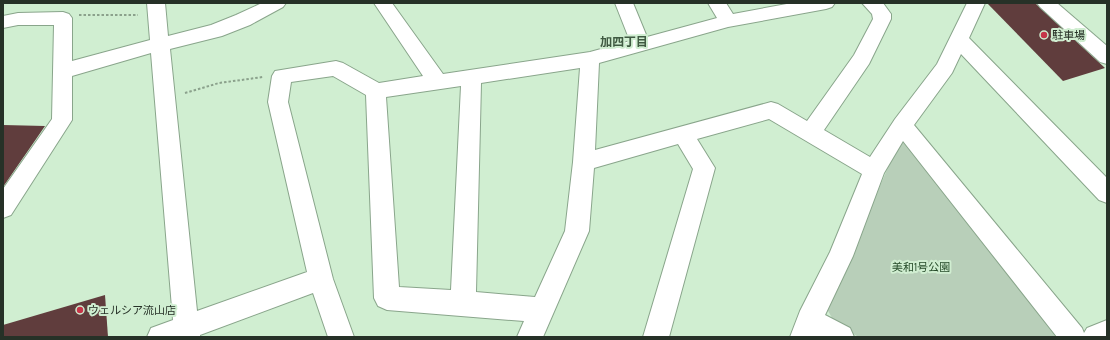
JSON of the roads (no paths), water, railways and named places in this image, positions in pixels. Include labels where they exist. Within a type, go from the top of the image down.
[{"type":"street","points":[[63,71],[125,53],[215,30],[243,20],[278,3]]},
{"type":"street","points":[[383,3],[437,82]]},
{"type":"street","points":[[624,3],[641,45]]},
{"type":"street","points":[[717,3],[728,21]]},
{"type":"street","points":[[341,337],[321,279],[278,102],[282,76],[336,68],[376,90],[437,82],[590,59],[728,21],[826,3]]},
{"type":"street","points":[[811,132],[862,59],[882,19],[882,14],[879,10],[870,3]]},
{"type":"street","points":[[841,337],[806,329],[841,256],[874,170],[902,125],[945,68],[976,3]]},
{"type":"street","points":[[1046,3],[1107,57]]},
{"type":"street","points":[[148,9],[160,45],[187,332]]},
{"type":"street","points":[[3,208],[62,120],[63,18],[14,15]]},
{"type":"street","points":[[958,39],[1107,193]]},
{"type":"street","points":[[530,337],[576,231],[584,162],[590,59]]},
{"type":"street","points":[[463,303],[471,76]]},
{"type":"street","points":[[376,90],[387,298],[541,310]]},
{"type":"street","points":[[584,162],[771,110],[874,170]]},
{"type":"street","points":[[902,125],[1073,337]]},
{"type":"street","points":[[656,337],[704,168],[683,135]]},
{"type":"street","points":[[160,337],[187,332],[321,279]]},
{"type":"street","points":[[1096,337],[1107,333]]},
{"type":"place","name":"駐車場","points":[[1044,35]]},
{"type":"place","name":"ウェルシア流山店","points":[[80,310]]},
{"type":"district","name":"加四丁目","points":[[624,42]]},
{"type":"park label","name":"美和1号公園","points":[[921,267]]}]
